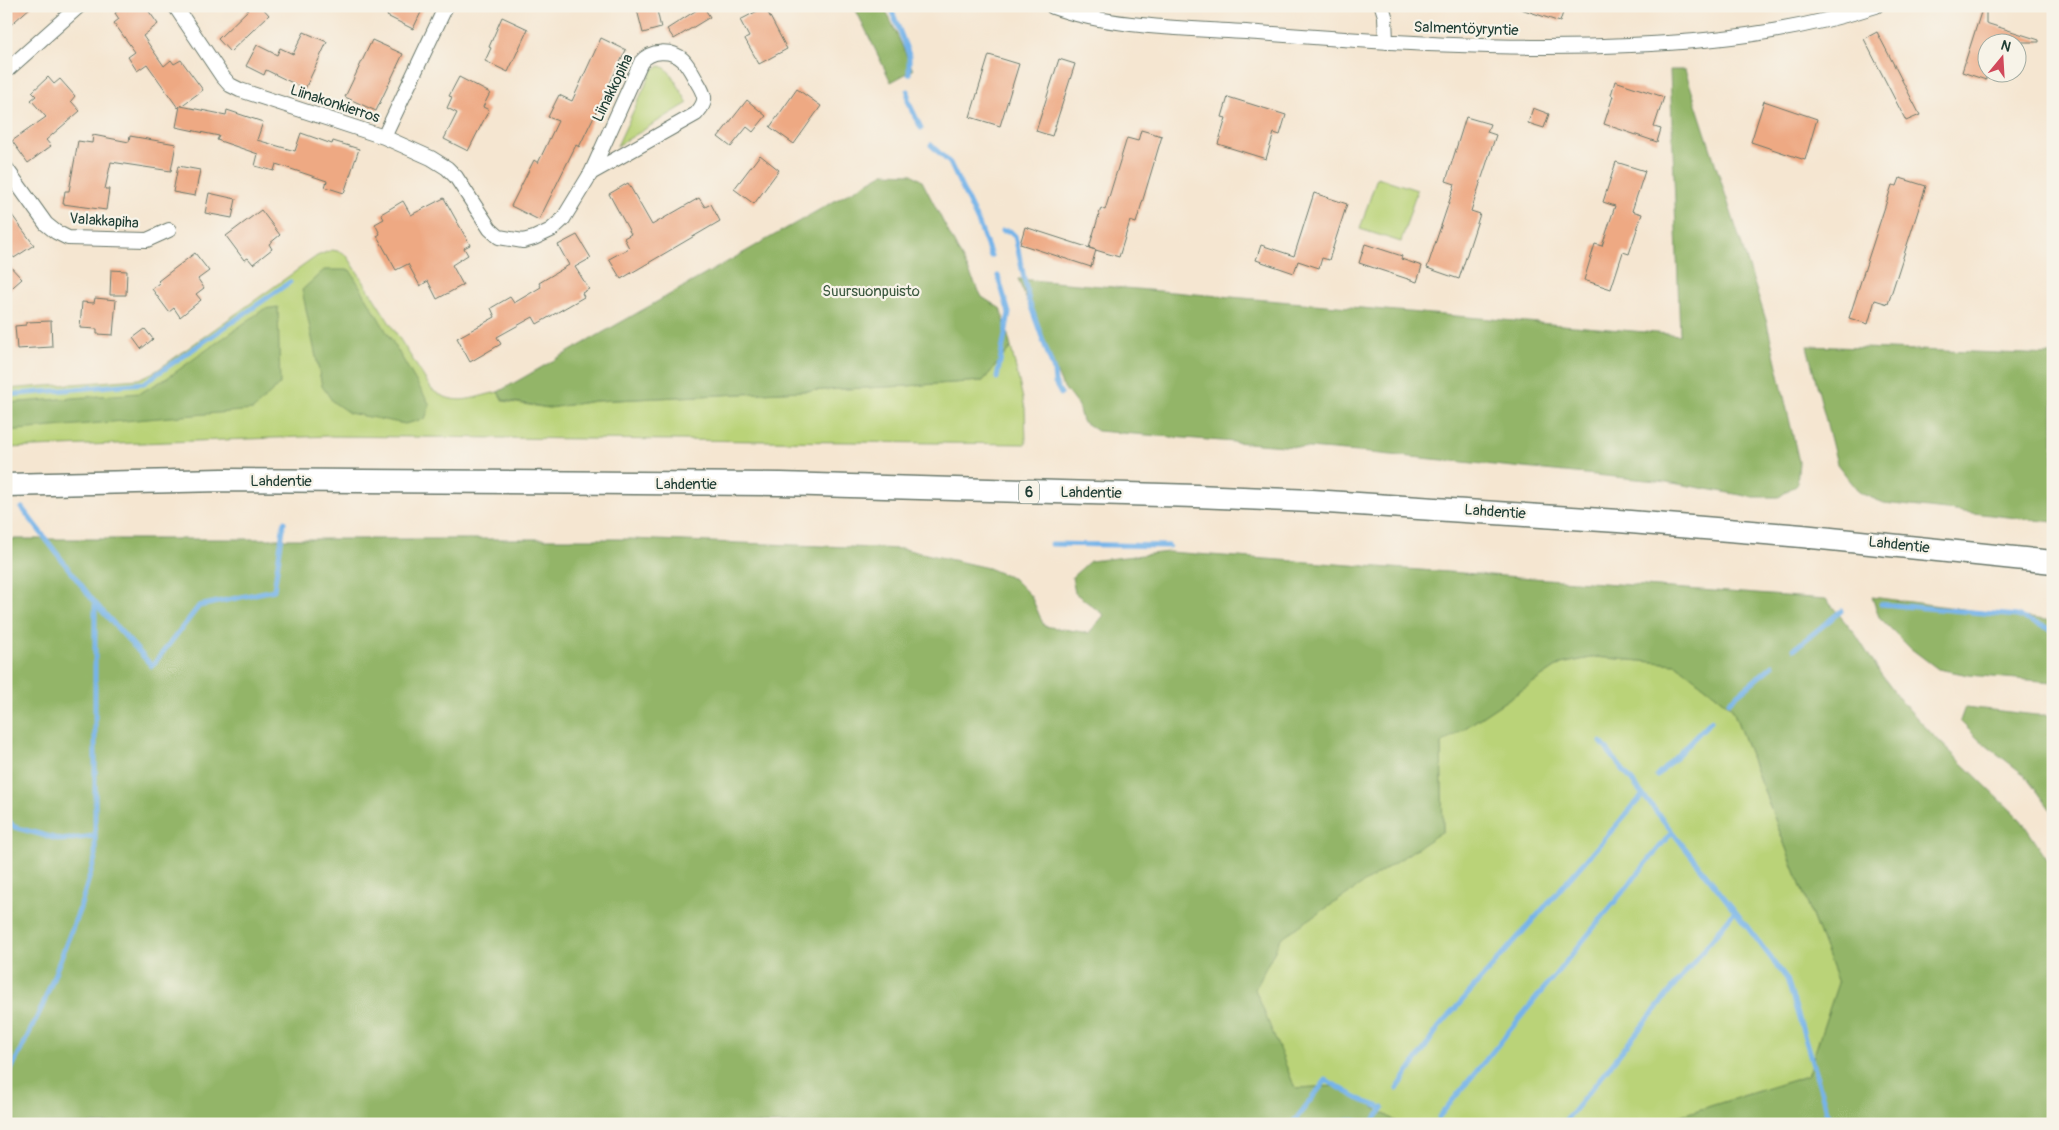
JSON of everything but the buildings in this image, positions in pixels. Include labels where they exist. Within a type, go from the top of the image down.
[{"type":"highway","name":"Lahdentie","points":[[6,485],[222,480],[761,484],[1312,500],[1628,521],[1850,540],[2053,562]]},
{"type":"street","points":[[6,71],[79,6]]},
{"type":"street","name":"Liinakonkierros","points":[[175,6],[230,85],[240,90],[384,137],[446,6]]},
{"type":"street","points":[[1382,6],[1385,16],[1386,42]]},
{"type":"street","name":"Salmentöyryntie","points":[[1053,7],[1078,16],[1126,23],[1386,42],[1509,48],[1580,48],[1690,42],[1754,35],[1846,16],[1876,6]]},
{"type":"street","name":"Liinakkopiha","points":[[384,137],[431,158],[447,168],[456,177],[490,229],[499,236],[510,240],[534,238],[551,230],[563,218],[591,173],[646,56],[664,52],[676,55],[684,61],[701,88],[704,98],[702,107],[696,114],[591,173]]},
{"type":"street","name":"Valakkapiha","points":[[6,168],[46,224],[68,238],[148,240],[169,230]]},
{"type":"green space","points":[[854,6],[884,6],[913,70],[891,82]]},
{"type":"green space","points":[[660,66],[664,67],[672,76],[688,103],[617,146],[653,69]]},
{"type":"green space","points":[[1670,70],[1685,70],[1767,323],[1799,462],[1797,484],[1779,497],[1752,497],[1667,482],[1371,453],[1097,431],[1082,421],[1078,406],[1062,385],[1018,279],[1680,335]]},
{"type":"green space","name":"Suursuonpuisto","points":[[884,173],[912,174],[922,181],[982,297],[1001,309],[1011,347],[983,381],[595,401],[549,408],[503,400],[498,392]]},
{"type":"green space","points":[[1377,177],[1417,190],[1401,242],[1360,229]]},
{"type":"green space","points":[[332,250],[342,252],[348,257],[432,390],[456,400],[498,392],[503,401],[549,408],[595,401],[983,381],[1011,347],[1025,408],[1026,444],[329,436],[6,448],[6,389],[139,379],[156,371],[317,256]]},
{"type":"green space","points":[[324,270],[350,270],[430,405],[425,419],[405,424],[349,413],[333,402],[322,386],[302,290]]},
{"type":"green space","points":[[278,307],[280,384],[253,410],[6,431],[6,403],[140,393],[167,378],[264,309]]},
{"type":"green space","points":[[1807,346],[2053,355],[2053,522],[1884,503],[1860,493],[1837,464]]},
{"type":"green space","points":[[6,539],[629,539],[904,549],[988,568],[1014,579],[1031,596],[1044,626],[1089,633],[1104,615],[1075,593],[1072,577],[1090,561],[1168,552],[1826,599],[1856,635],[1880,673],[1901,701],[1932,734],[2021,820],[2053,868],[2053,1124],[1653,1124],[1807,1076],[1838,983],[1732,708],[1676,664],[1595,657],[1561,664],[1441,744],[1443,831],[1281,938],[1255,989],[1295,1088],[1340,1086],[1400,1124],[6,1124]]},
{"type":"green space","points":[[1872,597],[2053,621],[2053,682],[1969,675],[1938,669],[1910,648],[1879,617]]},
{"type":"green space","points":[[1595,657],[1676,664],[1732,708],[1838,983],[1807,1076],[1653,1124],[1400,1124],[1340,1086],[1295,1088],[1282,1056],[1261,1053],[1238,931],[1443,831],[1441,744],[1561,664]]},
{"type":"green space","points":[[1965,707],[2036,715],[2053,715],[2053,813],[2026,776],[1978,739],[1960,721]]},
{"type":"waterway","points":[[890,6],[909,55],[909,74]]},
{"type":"waterway","points":[[908,91],[908,101],[921,128]]},
{"type":"waterway","points":[[931,145],[950,163],[979,224],[991,256]]},
{"type":"waterway","points":[[1002,231],[1010,231],[1015,236],[1029,301],[1054,371],[1055,383],[1061,394]]},
{"type":"waterway","points":[[997,378],[1009,313],[998,276]]},
{"type":"waterway","points":[[6,395],[144,383],[290,282]]},
{"type":"waterway","points":[[22,508],[95,603],[152,666],[199,606],[274,590],[284,522]]},
{"type":"waterway","points":[[1051,544],[1169,546]]},
{"type":"waterway","points":[[8,1076],[42,1007],[80,908],[95,858],[95,603]]},
{"type":"waterway","points":[[1881,604],[2017,616],[2053,630]]},
{"type":"waterway","points":[[1794,649],[1841,611]]},
{"type":"waterway","points":[[1729,702],[1773,665]]},
{"type":"waterway","points":[[1657,776],[1711,721]]},
{"type":"waterway","points":[[1563,1124],[1735,911],[1601,742]]},
{"type":"waterway","points":[[1397,1089],[1439,1027],[1643,795]]},
{"type":"waterway","points":[[6,818],[14,827],[61,840],[95,836]]},
{"type":"waterway","points":[[1439,1117],[1671,833]]},
{"type":"waterway","points":[[1735,911],[1787,979],[1831,1124]]},
{"type":"waterway","points":[[1292,1124],[1326,1080],[1363,1101],[1383,1108],[1371,1124],[1349,1120],[1334,1124]]}]
